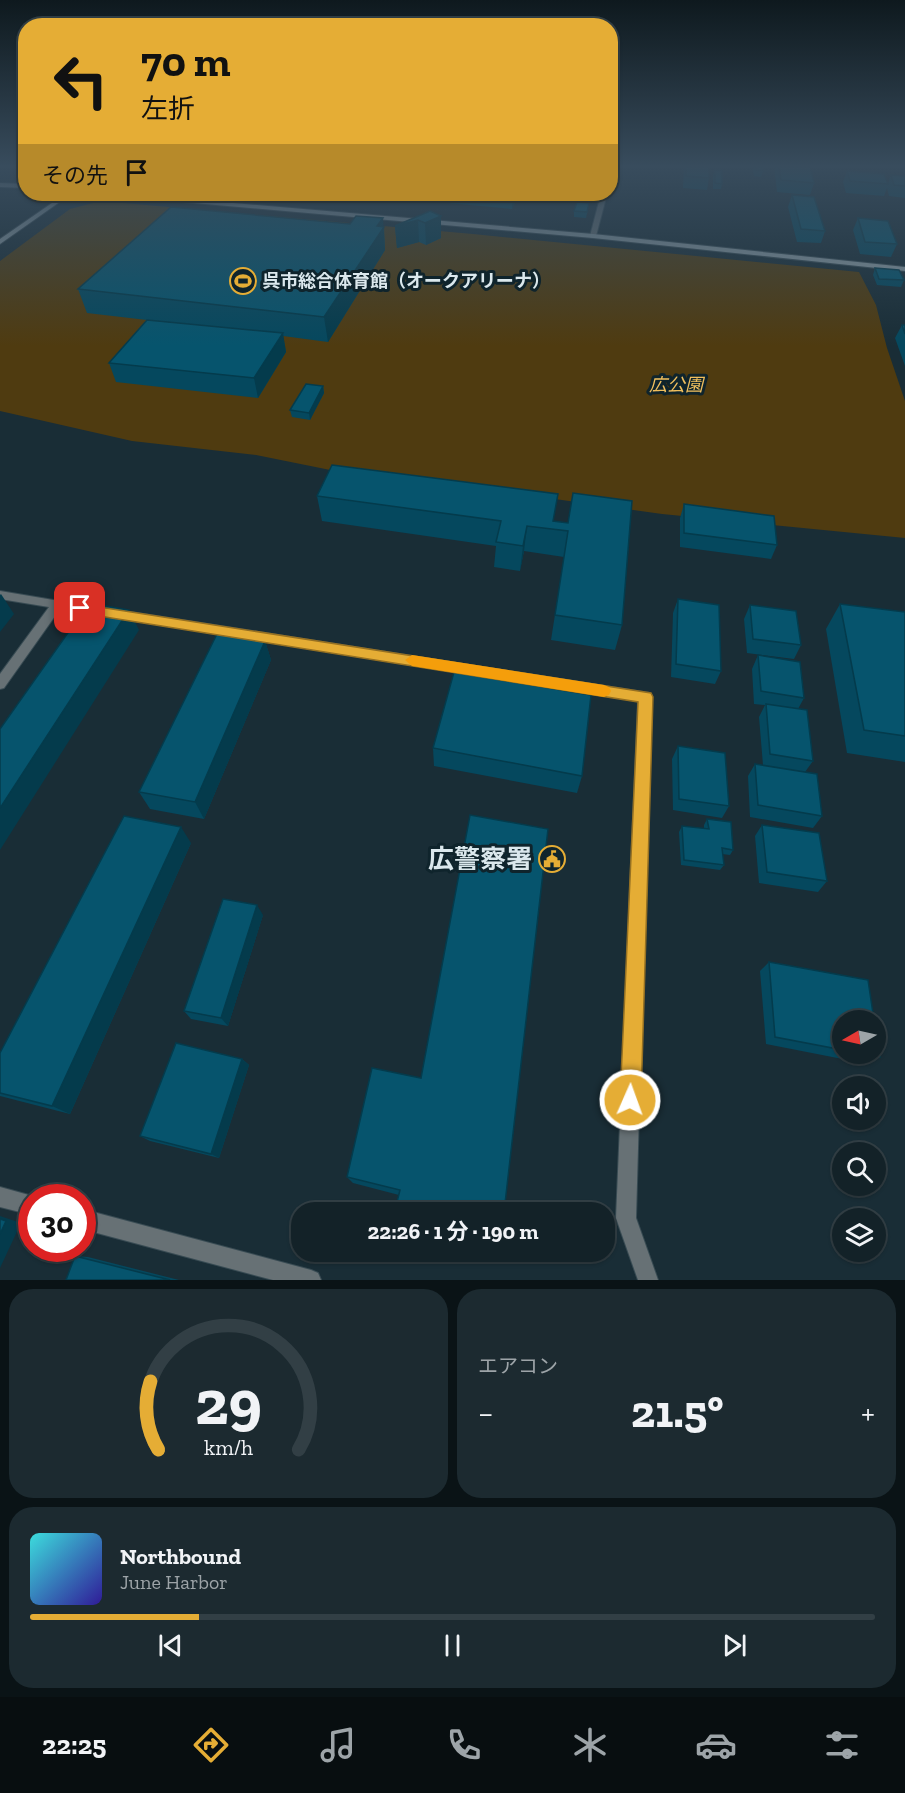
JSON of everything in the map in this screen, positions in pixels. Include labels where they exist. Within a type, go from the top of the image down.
[{"type":"street","points":[[0,242],[23,226]]},
{"type":"street","points":[[476,226],[905,269]]},
{"type":"street","points":[[593,236],[596,226]]},
{"type":"street","points":[[0,595],[645,697],[626,1218],[648,1280]]},
{"type":"street","points":[[0,684],[57,605]]},
{"type":"street","points":[[0,1197],[18,1202]]},
{"type":"street","points":[[96,1223],[311,1280]]},
{"type":"green space","name":"広公園","points":[[47,226],[380,226],[859,272],[876,305],[887,348],[905,401],[905,538],[662,514],[519,494],[355,475],[256,455],[132,441],[0,411],[0,261]]},
{"type":"building","name":"呉市総合体育館（オークアリーナ）","points":[[150,226],[384,227],[324,317],[78,289]]},
{"type":"building","points":[[800,226],[823,226],[825,231],[801,229]]},
{"type":"building","points":[[860,226],[890,226],[897,244],[865,242]]},
{"type":"building","points":[[875,268],[899,270],[904,280],[879,279]]},
{"type":"building","points":[[147,320],[283,333],[254,378],[109,363]]},
{"type":"building","points":[[306,384],[323,386],[309,413],[290,410]]},
{"type":"building","points":[[332,465],[558,494],[553,521],[568,523],[573,493],[632,501],[622,625],[555,615],[568,531],[527,526],[523,546],[496,542],[501,521],[317,496]]},
{"type":"building","points":[[684,504],[774,516],[777,545],[684,533]]},
{"type":"building","points":[[678,599],[719,605],[721,671],[676,664]]},
{"type":"building","points":[[89,603],[129,610],[0,808],[0,729]]},
{"type":"building","points":[[840,604],[905,612],[905,736],[864,730]]},
{"type":"building","points":[[750,605],[796,611],[801,645],[753,639]]},
{"type":"building","points":[[217,634],[265,641],[195,802],[139,792]]},
{"type":"building","points":[[758,655],[800,662],[804,698],[761,691]]},
{"type":"building","points":[[454,672],[591,695],[582,776],[433,748]]},
{"type":"building","points":[[766,704],[807,710],[813,761],[770,754]]},
{"type":"building","points":[[678,746],[725,753],[729,806],[679,799]]},
{"type":"building","points":[[755,764],[817,774],[822,816],[758,805]]},
{"type":"building","points":[[470,815],[548,829],[505,1202],[397,1202],[400,1190],[347,1177],[372,1068],[421,1078]]},
{"type":"building","points":[[124,816],[181,827],[52,1106],[0,1093],[0,1053]]},
{"type":"building","points":[[707,819],[731,822],[733,850],[722,848],[724,865],[684,860],[682,826],[709,829]]},
{"type":"building","points":[[762,825],[819,833],[827,881],[767,872]]},
{"type":"building","points":[[223,899],[257,905],[221,1018],[184,1011]]},
{"type":"building","points":[[769,962],[868,980],[872,1010],[832,1010],[832,1048],[775,1037]]},
{"type":"building","points":[[176,1043],[242,1059],[211,1154],[140,1136]]},
{"type":"building","points":[[0,1219],[6,1221],[0,1234]]},
{"type":"building","points":[[96,1261],[170,1280],[66,1280],[73,1262]]},
{"type":"slow traffic","points":[[412,660],[604,691]]},
{"type":"place","name":"呉市総合体育館（オークアリーナ）","points":[[243,281]]},
{"type":"place","name":"広警察署","points":[[552,859]]},
{"type":"route","points":[[80,608],[645,697],[630,1100]]}]
